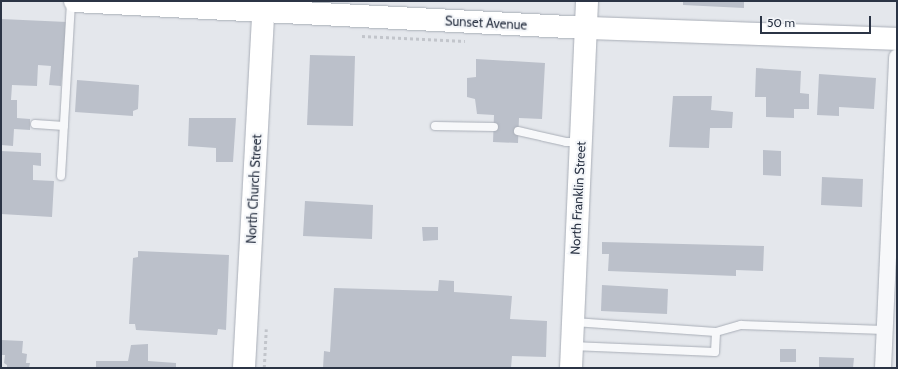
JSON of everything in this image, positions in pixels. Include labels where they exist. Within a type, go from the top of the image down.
[{"type":"main road","name":"Sunset Avenue","points":[[75,1],[264,6],[586,28],[897,39]]},
{"type":"main road","name":"North Franklin Street","points":[[570,368],[588,1]]},
{"type":"main road","name":"North Church Street","points":[[244,368],[264,6]]},
{"type":"street","points":[[883,368],[884,330],[891,275],[897,57]]},
{"type":"lane","points":[[61,176],[71,1]]},
{"type":"lane","points":[[35,124],[64,126]]},
{"type":"lane","points":[[435,126],[494,127]]},
{"type":"lane","points":[[518,131],[566,142],[581,142]]},
{"type":"lane","points":[[573,322],[716,332],[742,325],[884,330]]},
{"type":"lane","points":[[572,346],[715,352],[716,332]]},
{"type":"path","points":[[355,36],[469,42]]},
{"type":"path","points":[[264,368],[266,321]]},
{"type":"building","points":[[683,1],[744,1],[744,8],[683,5]]},
{"type":"building","points":[[1,19],[67,22],[61,86],[49,85],[51,66],[38,65],[37,86],[12,85],[11,100],[17,100],[17,118],[30,119],[30,130],[14,129],[13,146],[1,145]]},
{"type":"building","points":[[310,55],[355,56],[353,126],[307,125]]},
{"type":"building","points":[[476,59],[545,63],[542,119],[519,118],[518,143],[493,142],[494,115],[477,114],[475,99],[467,97],[467,78],[476,77]]},
{"type":"building","points":[[756,68],[801,71],[800,93],[809,94],[809,109],[794,109],[794,118],[766,117],[766,97],[755,97]]},
{"type":"building","points":[[819,74],[876,78],[874,109],[839,107],[839,116],[817,115]]},
{"type":"building","points":[[77,80],[139,85],[138,109],[133,111],[133,116],[75,112]]},
{"type":"building","points":[[673,96],[712,96],[711,110],[733,112],[732,128],[710,128],[709,148],[669,147]]},
{"type":"building","points":[[189,118],[236,118],[233,162],[216,162],[216,148],[188,146]]},
{"type":"building","points":[[763,150],[781,151],[781,176],[763,175]]},
{"type":"building","points":[[1,151],[41,153],[41,166],[33,165],[33,180],[54,181],[52,217],[1,214]]},
{"type":"building","points":[[822,177],[863,179],[862,207],[821,205]]},
{"type":"building","points":[[305,201],[373,205],[372,239],[303,236]]},
{"type":"building","points":[[422,227],[438,227],[438,240],[423,241]]},
{"type":"building","points":[[602,242],[764,246],[763,271],[736,270],[736,276],[608,271],[609,254],[602,254]]},
{"type":"building","points":[[138,251],[229,255],[226,330],[218,329],[217,335],[136,330],[135,324],[129,324],[133,258],[138,257]]},
{"type":"building","points":[[439,280],[454,281],[454,292],[512,296],[510,319],[547,321],[546,357],[512,356],[511,368],[323,368],[324,351],[330,352],[334,288],[438,291]]},
{"type":"building","points":[[602,285],[668,289],[667,314],[601,311]]},
{"type":"building","points":[[1,340],[23,341],[22,353],[27,354],[26,363],[30,363],[29,368],[7,368],[7,365],[4,363],[5,355],[1,355]]},
{"type":"building","points":[[148,344],[148,361],[176,363],[176,368],[96,368],[96,361],[128,361],[131,345]]},
{"type":"building","points":[[780,349],[796,349],[796,362],[780,362]]},
{"type":"building","points":[[819,357],[854,358],[853,368],[819,368]]}]
